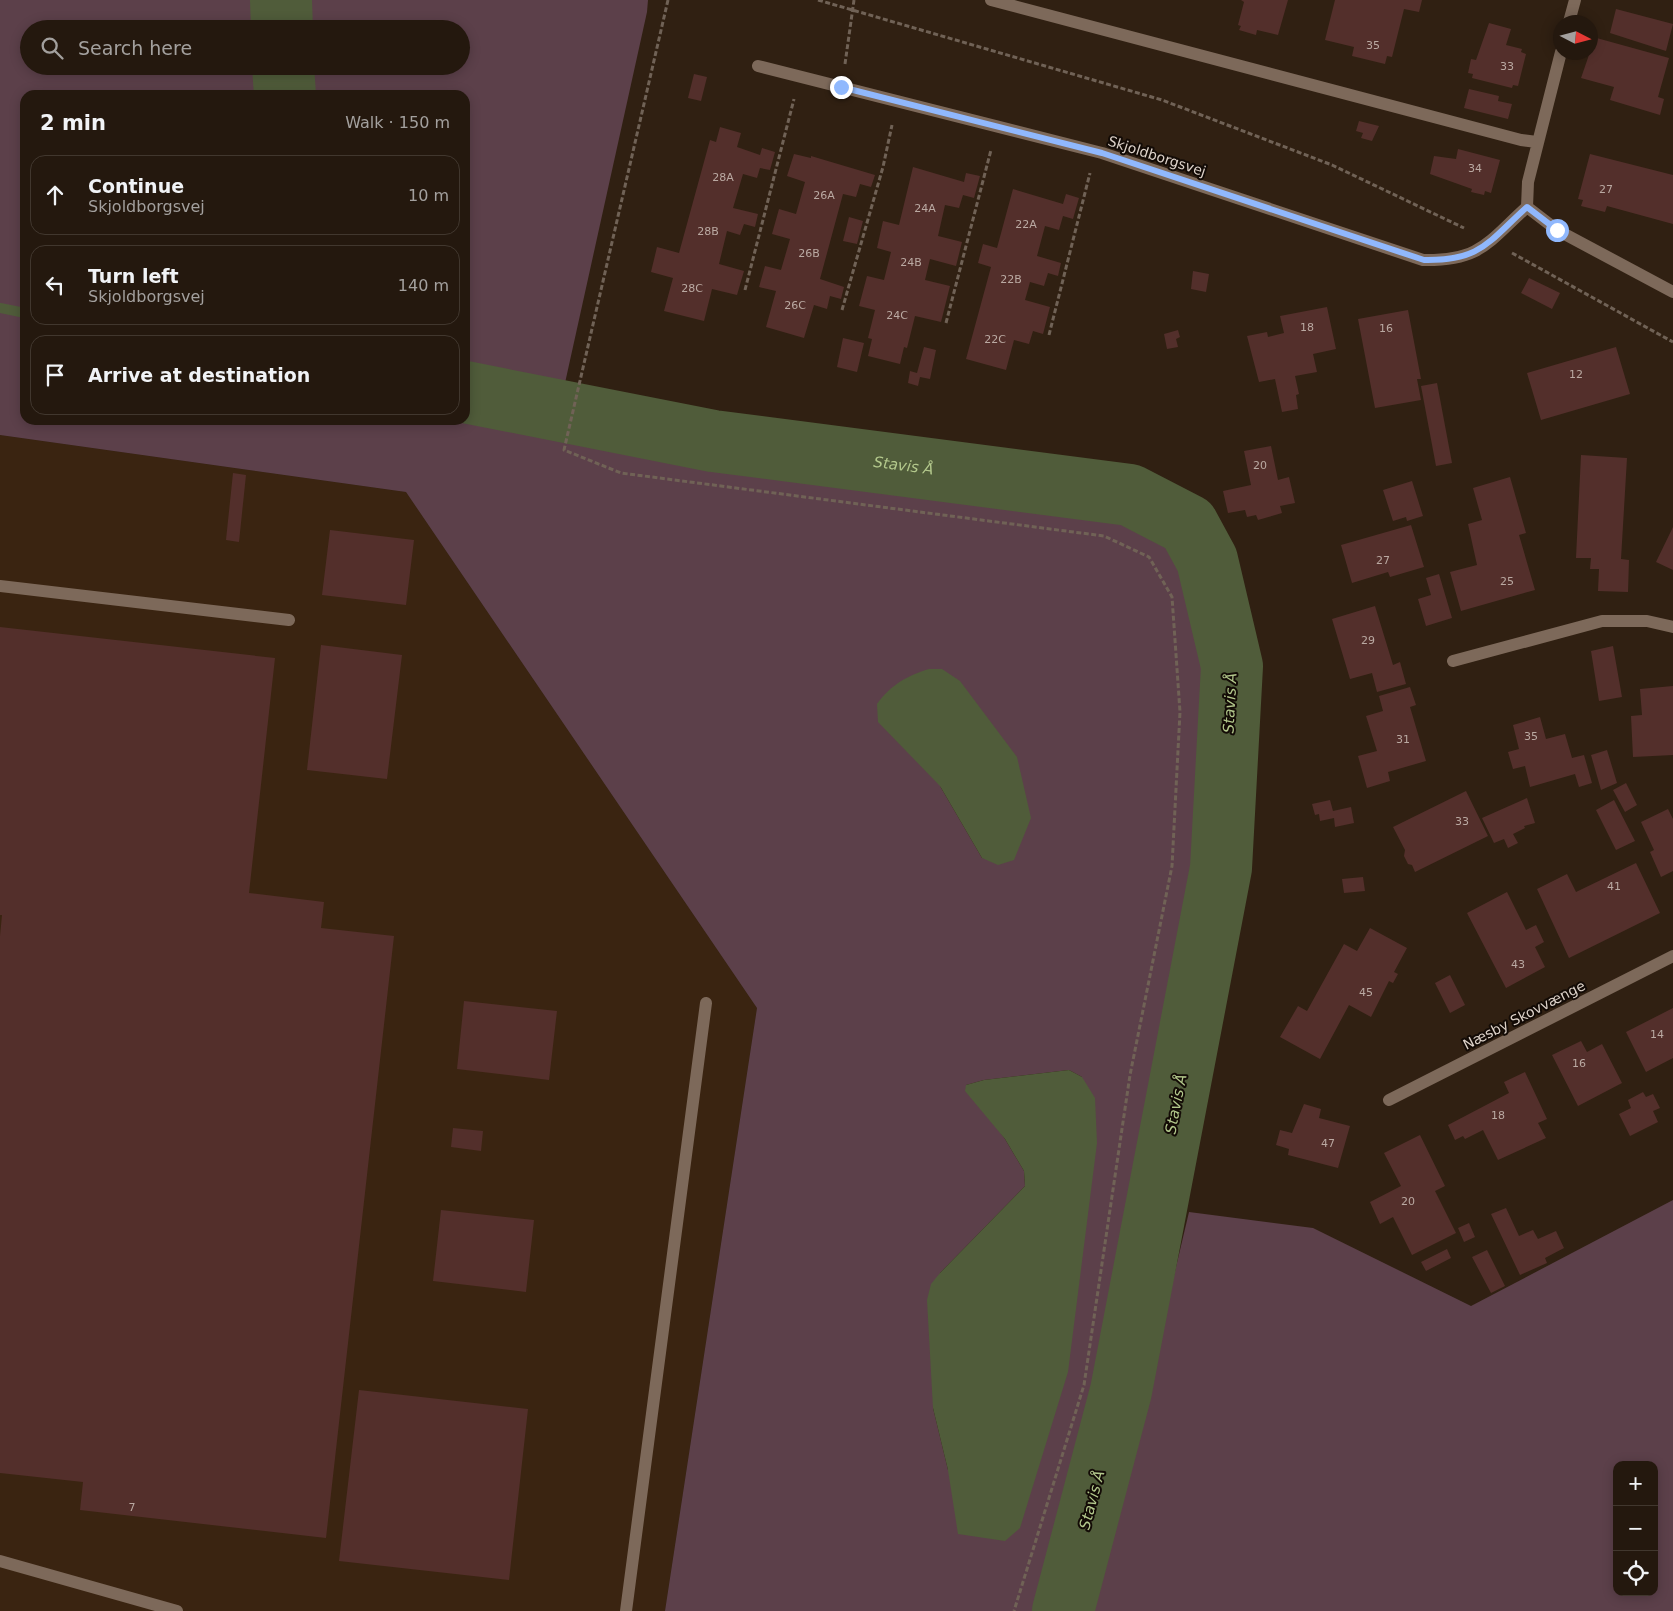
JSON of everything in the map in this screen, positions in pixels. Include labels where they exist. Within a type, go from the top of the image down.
[{"type":"street","points":[[991,0],[1502,135],[1537,142]]},
{"type":"street","points":[[1571,15],[1575,0]]},
{"type":"street","points":[[1559,60],[1528,182],[1527,207],[1557,230],[1673,292]]},
{"type":"street","name":"Skjoldborgsvej","points":[[758,66],[1096,152],[1424,260],[1448,261],[1469,256],[1492,242],[1498,233],[1527,207]]},
{"type":"street","points":[[0,586],[289,620]]},
{"type":"street","points":[[1453,661],[1602,621],[1646,621],[1673,627]]},
{"type":"street","name":"Næsby Skovvænge","points":[[1388,1100],[1673,956]]},
{"type":"street","points":[[626,1611],[706,1003]]},
{"type":"street","points":[[0,1561],[177,1611]]},
{"type":"path","points":[[668,0],[581,368],[564,450],[621,473],[1104,536],[1149,556],[1172,597],[1180,712],[1172,866],[1130,1075],[1084,1385],[1014,1611]]},
{"type":"path","points":[[818,0],[1162,100],[1332,165],[1492,242],[1673,342]]},
{"type":"path","points":[[841,87],[854,0]]},
{"type":"path","points":[[745,290],[800,76]]},
{"type":"path","points":[[842,310],[883,167],[897,101]]},
{"type":"path","points":[[946,323],[997,126]]},
{"type":"path","points":[[1049,335],[1096,152]]},
{"type":"shaded area","points":[[0,0],[255,0],[256,20],[20,20],[20,75],[260,75],[261,90],[20,90],[20,425],[470,425],[470,415],[498,422],[1061,500],[1113,512],[1153,526],[1185,546],[1200,577],[1211,649],[1210,709],[1191,909],[1119,1302],[1090,1437],[1036,1611],[665,1611],[757,1008],[406,492],[0,435]],"holes":[[[940,786],[1014,860],[982,858]],[[1069,1070],[1082,1077],[948,1470],[933,1408],[940,1273],[1025,1186],[1024,1171],[1005,1139],[966,1085],[984,1080]]]},
{"type":"shaded area","points":[[309,0],[648,0],[647,12],[565,383],[470,372],[470,90],[311,90],[311,75],[470,75],[470,20],[310,20]]},
{"type":"shaded area","points":[[0,435],[406,492],[757,1008],[665,1611],[0,1611]]},
{"type":"shaded area","points":[[929,669],[942,669],[960,681],[1017,757],[1031,818],[1014,860],[998,865],[982,858],[940,786],[878,722],[877,704],[888,691],[906,678]]},
{"type":"shaded area","points":[[1069,1070],[1082,1077],[1095,1098],[1097,1143],[1068,1372],[1020,1528],[1005,1541],[958,1534],[948,1470],[933,1408],[927,1300],[931,1284],[940,1273],[1025,1186],[1024,1171],[1005,1139],[965,1091],[966,1085],[984,1080]]},
{"type":"shaded area","points":[[1673,1200],[1673,1611],[1088,1611],[1139,1424],[1189,1212],[1313,1228],[1471,1306]]},
{"type":"building","points":[[1241,0],[1288,0],[1278,35],[1257,30],[1256,35],[1239,30],[1241,26],[1238,25],[1244,2]]},
{"type":"building","points":[[1335,0],[1422,0],[1419,12],[1404,9],[1392,57],[1387,56],[1385,64],[1352,56],[1354,47],[1325,40]]},
{"type":"building","points":[[1616,9],[1673,24],[1666,51],[1610,33]]},
{"type":"building","points":[[1489,23],[1511,29],[1506,45],[1522,49],[1521,52],[1526,54],[1518,86],[1513,85],[1512,88],[1472,78],[1473,74],[1468,73],[1471,59],[1476,60]]},
{"type":"building","points":[[1598,38],[1669,58],[1658,97],[1664,99],[1660,115],[1610,100],[1614,87],[1581,78],[1587,60],[1598,60]]},
{"type":"building","points":[[694,74],[707,77],[701,101],[688,98]]},
{"type":"building","points":[[1469,89],[1499,96],[1498,101],[1512,104],[1508,119],[1464,108]]},
{"type":"building","points":[[1359,121],[1379,126],[1372,141],[1361,138],[1363,133],[1356,131]]},
{"type":"building","points":[[720,127],[741,133],[737,147],[760,155],[762,148],[775,152],[770,170],[760,168],[757,178],[743,174],[733,208],[758,214],[755,227],[744,224],[740,235],[727,231],[719,264],[744,271],[737,295],[712,289],[704,321],[664,311],[673,278],[651,272],[657,247],[679,253],[710,140],[716,142]]},
{"type":"building","points":[[1458,149],[1500,160],[1491,193],[1485,191],[1484,195],[1471,192],[1472,189],[1430,174],[1434,156],[1456,159]]},
{"type":"building","points":[[794,154],[811,158],[811,156],[875,175],[871,187],[860,184],[856,197],[843,194],[820,279],[844,287],[841,299],[830,296],[827,309],[814,305],[804,338],[766,327],[776,291],[759,287],[765,266],[781,270],[790,239],[772,234],[779,209],[796,214],[805,182],[787,176]]},
{"type":"building","points":[[1590,154],[1673,175],[1673,224],[1607,206],[1605,212],[1581,206],[1583,200],[1578,199]]},
{"type":"building","points":[[913,167],[964,182],[966,173],[980,176],[974,198],[963,195],[959,208],[945,205],[938,236],[962,242],[956,266],[930,259],[925,280],[950,286],[941,322],[915,316],[907,348],[904,347],[900,364],[868,356],[872,339],[868,338],[875,310],[859,306],[867,276],[884,280],[891,252],[877,248],[883,221],[899,225]]},
{"type":"building","points":[[1013,189],[1063,204],[1066,194],[1079,198],[1073,219],[1063,216],[1059,230],[1045,226],[1037,256],[1061,263],[1058,276],[1048,273],[1044,286],[1030,282],[1025,300],[1050,307],[1043,334],[1033,331],[1029,344],[1014,340],[1006,370],[966,359],[991,267],[978,263],[983,244],[997,248]]},
{"type":"building","points":[[849,217],[863,221],[857,244],[843,241]]},
{"type":"building","points":[[1193,271],[1209,274],[1206,292],[1191,289]]},
{"type":"building","points":[[1529,278],[1560,293],[1552,309],[1521,293]]},
{"type":"building","points":[[1327,307],[1336,349],[1313,354],[1317,372],[1295,376],[1299,394],[1296,395],[1298,409],[1282,412],[1275,379],[1259,382],[1247,336],[1267,332],[1268,337],[1284,333],[1280,316]]},
{"type":"building","points":[[1408,310],[1421,379],[1417,379],[1421,400],[1375,408],[1358,319]]},
{"type":"building","points":[[1178,330],[1180,337],[1176,339],[1178,347],[1167,349],[1164,334]]},
{"type":"building","points":[[843,338],[864,343],[857,372],[837,367]]},
{"type":"building","points":[[924,347],[936,350],[930,379],[920,377],[918,386],[908,383],[910,371],[917,373]]},
{"type":"building","points":[[1616,347],[1630,394],[1541,420],[1527,373]]},
{"type":"building","points":[[1437,383],[1452,463],[1436,466],[1421,386]]},
{"type":"building","points":[[1271,446],[1278,480],[1289,477],[1295,503],[1280,506],[1282,513],[1258,520],[1256,515],[1247,517],[1245,510],[1228,513],[1223,491],[1251,485],[1244,451]]},
{"type":"building","points":[[1581,455],[1627,458],[1621,559],[1629,560],[1628,592],[1598,591],[1599,569],[1590,569],[1591,558],[1576,558]]},
{"type":"building","points":[[233,473],[246,475],[239,542],[226,540]]},
{"type":"building","points":[[1510,477],[1526,533],[1519,535],[1535,590],[1461,611],[1450,572],[1477,565],[1468,524],[1482,520],[1473,488]]},
{"type":"building","points":[[1412,481],[1423,516],[1407,521],[1406,517],[1393,521],[1383,490]]},
{"type":"building","points":[[1411,525],[1424,567],[1390,577],[1388,572],[1352,583],[1341,545]]},
{"type":"building","points":[[1673,527],[1673,570],[1656,562]]},
{"type":"building","points":[[330,530],[414,540],[406,605],[322,595]]},
{"type":"building","points":[[1439,574],[1452,618],[1426,626],[1418,599],[1431,595],[1426,578]]},
{"type":"building","points":[[1375,606],[1393,665],[1400,662],[1406,684],[1377,692],[1372,673],[1350,679],[1332,619]]},
{"type":"building","points":[[0,627],[275,658],[249,893],[324,902],[321,928],[394,936],[326,1538],[80,1510],[83,1482],[0,1473],[0,936],[2,915],[0,915]]},
{"type":"building","points":[[321,645],[402,655],[387,779],[307,770]]},
{"type":"building","points":[[1613,646],[1622,697],[1599,701],[1591,651]]},
{"type":"building","points":[[1673,686],[1673,755],[1633,757],[1631,716],[1642,715],[1640,689]]},
{"type":"building","points":[[1410,687],[1416,705],[1410,707],[1426,761],[1388,772],[1390,781],[1367,788],[1358,756],[1377,751],[1366,716],[1383,711],[1379,696]]},
{"type":"building","points":[[1540,717],[1546,739],[1565,734],[1572,758],[1584,755],[1592,783],[1579,787],[1575,774],[1530,787],[1525,766],[1513,769],[1508,752],[1519,749],[1513,725]]},
{"type":"building","points":[[1607,750],[1617,783],[1601,790],[1591,755]]},
{"type":"building","points":[[1626,783],[1637,805],[1625,812],[1613,790]]},
{"type":"building","points":[[1466,791],[1488,836],[1415,872],[1404,856],[1405,850],[1393,827]]},
{"type":"building","points":[[1527,798],[1535,823],[1524,826],[1525,828],[1513,834],[1518,843],[1508,848],[1504,839],[1494,843],[1482,818]]},
{"type":"building","points":[[1330,800],[1333,811],[1351,807],[1354,823],[1335,827],[1334,818],[1320,821],[1319,814],[1315,815],[1312,804]]},
{"type":"building","points":[[1614,800],[1635,841],[1616,850],[1596,810]]},
{"type":"building","points":[[1668,809],[1673,819],[1673,871],[1661,877],[1650,852],[1654,850],[1641,822]]},
{"type":"building","points":[[1636,863],[1660,913],[1569,958],[1537,889],[1567,874],[1576,892]]},
{"type":"building","points":[[1363,877],[1365,891],[1344,893],[1342,879]]},
{"type":"building","points":[[1507,892],[1526,930],[1536,925],[1544,942],[1535,947],[1545,967],[1506,988],[1467,913]]},
{"type":"building","points":[[1370,928],[1407,948],[1394,972],[1398,974],[1393,983],[1389,981],[1371,1017],[1349,1005],[1320,1059],[1280,1037],[1298,1006],[1307,1011],[1344,944],[1357,951]]},
{"type":"building","points":[[1450,975],[1465,1005],[1450,1013],[1435,983]]},
{"type":"building","points":[[464,1001],[557,1011],[549,1080],[457,1069]]},
{"type":"building","points":[[1673,1008],[1673,1058],[1646,1072],[1626,1032]]},
{"type":"building","points":[[1581,1041],[1587,1052],[1602,1044],[1622,1083],[1578,1106],[1552,1055]]},
{"type":"building","points":[[1525,1072],[1547,1119],[1538,1123],[1546,1138],[1498,1160],[1483,1130],[1465,1139],[1463,1136],[1455,1140],[1448,1125],[1509,1093],[1504,1082]]},
{"type":"building","points":[[1643,1092],[1646,1097],[1653,1094],[1660,1108],[1653,1111],[1658,1122],[1630,1136],[1619,1114],[1631,1108],[1628,1100]]},
{"type":"building","points":[[1304,1104],[1321,1109],[1319,1118],[1350,1126],[1338,1168],[1288,1155],[1289,1149],[1276,1145],[1280,1130],[1292,1133]]},
{"type":"building","points":[[453,1128],[483,1131],[481,1151],[451,1147]]},
{"type":"building","points":[[1420,1135],[1445,1186],[1435,1191],[1456,1233],[1412,1255],[1393,1217],[1380,1224],[1370,1202],[1401,1186],[1384,1153]]},
{"type":"building","points":[[1506,1208],[1519,1236],[1533,1230],[1538,1239],[1556,1231],[1564,1248],[1545,1258],[1547,1263],[1520,1275],[1491,1214]]},
{"type":"building","points":[[441,1210],[534,1220],[526,1292],[433,1281]]},
{"type":"building","points":[[1469,1223],[1475,1237],[1464,1242],[1458,1228]]},
{"type":"building","points":[[1447,1249],[1451,1258],[1426,1271],[1421,1262]]},
{"type":"building","points":[[1487,1250],[1505,1286],[1491,1293],[1472,1257]]},
{"type":"building","points":[[359,1390],[528,1409],[509,1580],[339,1561]]},
{"type":"waterway","name":"Stavis Å","points":[[281,0],[282,20]]},
{"type":"waterway","name":"Stavis Å","points":[[284,75],[285,90]]},
{"type":"waterway","points":[[0,308],[20,312]]},
{"type":"waterway","name":"Stavis Å","points":[[470,393],[713,441],[1130,495],[1188,525],[1207,560],[1232,666],[1221,868],[1121,1391],[1063,1611]]},
{"type":"route","points":[[841,87],[1102,153],[1424,260],[1448,261],[1469,256],[1492,242],[1498,233],[1527,207],[1557,230]]}]
